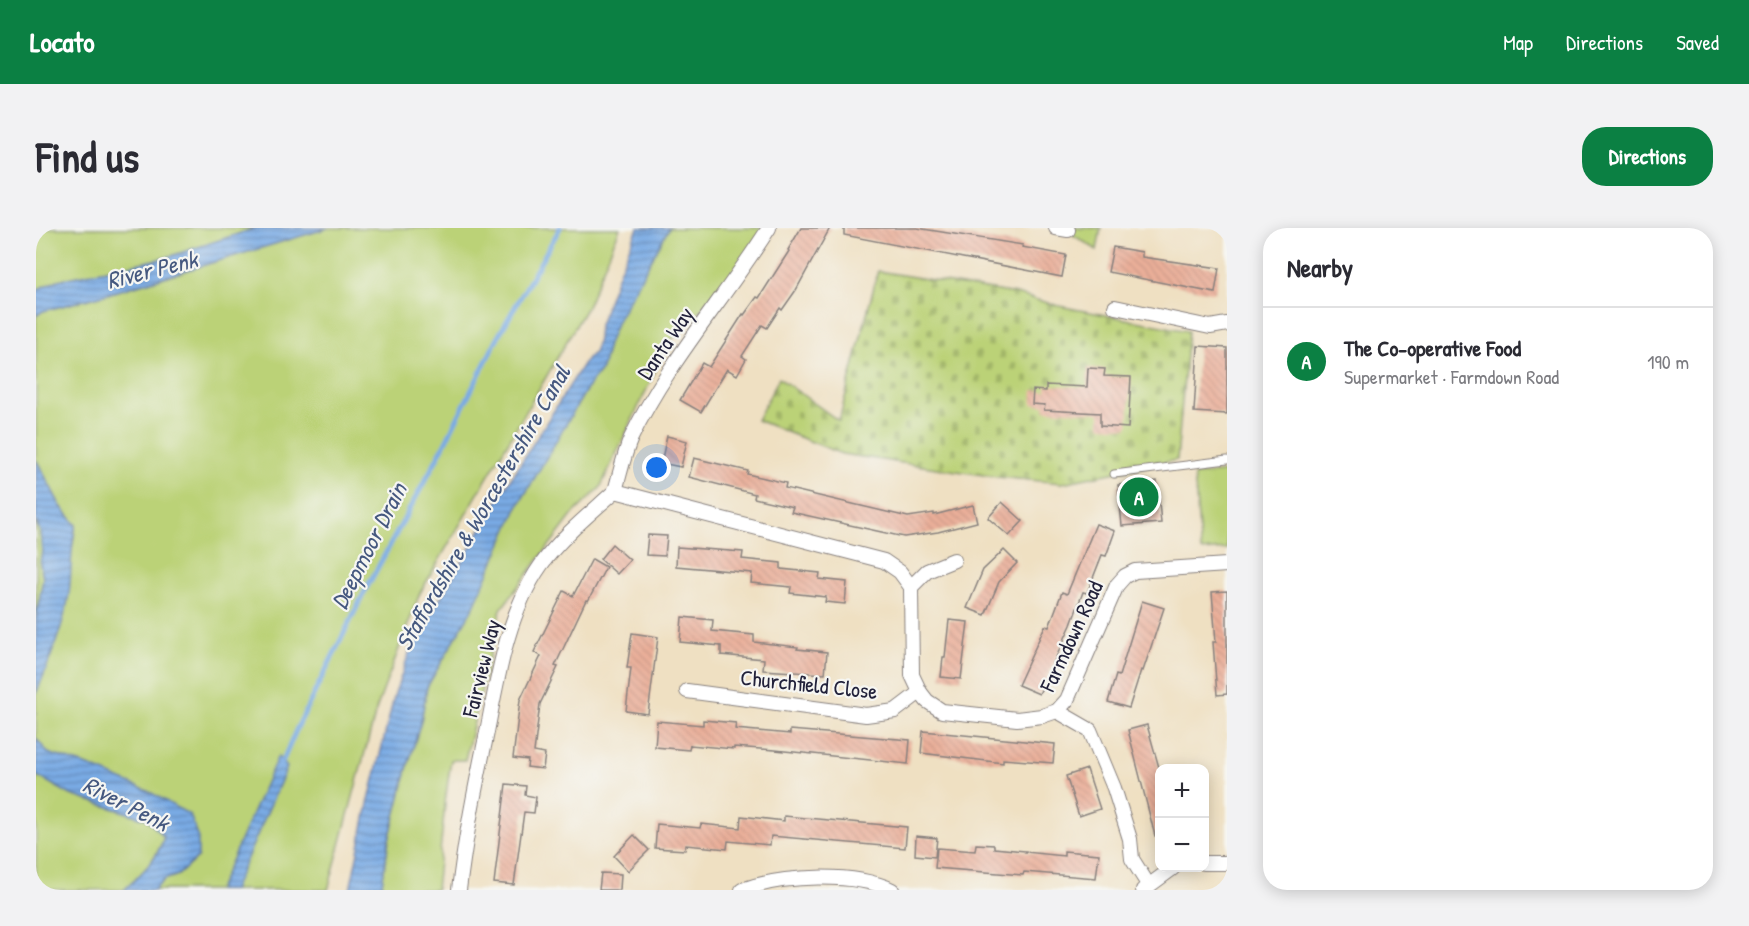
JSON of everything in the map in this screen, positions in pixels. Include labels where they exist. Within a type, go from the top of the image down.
[{"type":"street","name":"Danta Way","points":[[615,491],[630,440],[663,380],[749,260],[769,228]]},
{"type":"street","points":[[1116,307],[1210,327],[1227,324]]},
{"type":"street","points":[[615,491],[884,561],[900,572],[911,587],[912,675],[920,692]]},
{"type":"street","name":"Fairview Way","points":[[459,890],[465,840],[498,675],[509,634],[523,598],[541,565],[570,532],[615,491]]},
{"type":"street","points":[[911,587],[927,571],[954,560]]},
{"type":"street","name":"Farmdown Road","points":[[920,692],[927,701],[942,711],[1017,719],[1058,711],[1067,700],[1117,585],[1125,576],[1135,571],[1227,565]]},
{"type":"street","name":"Churchfield Close","points":[[687,691],[866,715],[895,711],[920,692]]},
{"type":"street","points":[[1058,711],[1090,730],[1114,788],[1130,839],[1132,859],[1146,888],[1167,872]]},
{"type":"street","points":[[1209,863],[1227,863]]},
{"type":"street","points":[[742,890],[794,879],[835,877],[877,882],[892,890]]},
{"type":"lane","points":[[1114,474],[1227,460]]},
{"type":"green space","points":[[36,228],[256,228],[165,258],[58,280],[36,290]]},
{"type":"green space","points":[[328,228],[620,228],[587,307],[420,593],[377,707],[328,890],[154,890],[164,880],[178,875],[198,857],[91,767],[48,753],[36,738],[36,694],[58,635],[76,525],[60,505],[36,459],[36,316],[43,311],[108,294]]},
{"type":"green space","points":[[669,228],[769,228],[749,260],[669,342],[600,488],[574,513],[501,609],[465,760],[451,760],[436,890],[381,890],[389,840],[421,721],[427,687],[473,608],[518,506],[589,385],[602,369],[617,321]]},
{"type":"green space","points":[[1072,228],[1101,228],[1097,250],[1073,235]]},
{"type":"green space","points":[[878,271],[1016,294],[1059,306],[1188,331],[1177,460],[1062,483],[997,477],[842,454],[757,420],[779,378],[839,421]]},
{"type":"green space","points":[[1227,472],[1227,549],[1201,551],[1194,475]]},
{"type":"green space","points":[[36,520],[40,531],[42,551],[40,563],[43,578],[36,620]]},
{"type":"green space","points":[[36,775],[71,795],[147,819],[164,837],[152,859],[124,890],[36,890]]},
{"type":"water","name":"River Penk","points":[[256,228],[328,228],[43,311],[36,316],[36,290],[58,280],[165,258]]},
{"type":"water","points":[[638,228],[669,228],[617,321],[602,369],[589,385],[518,506],[473,608],[427,687],[421,721],[389,840],[381,890],[350,890],[395,693],[411,648],[507,485],[587,358],[594,353],[599,325]]},
{"type":"water","points":[[36,459],[60,505],[76,525],[67,605],[36,694],[36,620],[43,578],[40,563],[42,551],[40,531],[36,520]]},
{"type":"water","name":"River Penk","points":[[36,738],[48,753],[91,767],[150,792],[190,815],[198,836],[198,857],[178,875],[164,880],[154,890],[124,890],[153,859],[164,837],[147,819],[71,795],[36,775]]},
{"type":"water","points":[[278,756],[287,767],[233,890],[218,890]]},
{"type":"building","points":[[801,228],[830,228],[796,290],[767,328],[762,325],[742,356],[746,359],[737,375],[727,369],[701,412],[680,400],[702,363],[709,367],[743,314],[757,297],[759,298]]},
{"type":"building","points":[[844,228],[917,228],[1023,245],[1022,247],[1066,255],[1062,277],[844,235]]},
{"type":"building","points":[[1113,247],[1142,252],[1142,257],[1219,268],[1215,293],[1108,272]]},
{"type":"building","points":[[1198,346],[1227,348],[1227,414],[1194,412]]},
{"type":"building","points":[[1088,368],[1105,369],[1104,376],[1131,377],[1128,428],[1100,426],[1100,413],[1044,410],[1045,405],[1032,404],[1033,390],[1046,391],[1046,385],[1087,387]]},
{"type":"building","points":[[667,436],[687,441],[681,467],[661,463]]},
{"type":"building","points":[[694,458],[786,483],[785,488],[908,517],[934,513],[934,515],[973,505],[977,522],[938,532],[904,537],[791,512],[793,507],[754,498],[755,494],[689,477]]},
{"type":"building","points":[[1157,481],[1161,523],[1122,526],[1118,485]]},
{"type":"building","points":[[1002,502],[1023,521],[1009,536],[988,518]]},
{"type":"building","points":[[1096,524],[1115,531],[1106,556],[1102,555],[1087,593],[1083,592],[1071,625],[1039,694],[1018,685],[1045,626],[1049,627],[1062,592],[1067,594]]},
{"type":"building","points":[[648,535],[667,536],[665,556],[646,555]]},
{"type":"building","points":[[612,544],[630,560],[617,574],[600,559]]},
{"type":"building","points":[[677,547],[743,552],[742,559],[781,563],[781,569],[820,573],[819,579],[847,582],[845,604],[825,602],[826,597],[790,593],[791,587],[751,583],[752,573],[676,566]]},
{"type":"building","points":[[1004,550],[1017,563],[999,582],[985,615],[967,608],[983,570]]},
{"type":"building","points":[[592,559],[606,567],[588,601],[586,600],[540,704],[534,752],[545,754],[543,769],[527,767],[528,760],[513,758],[520,700],[541,656],[534,652],[564,591],[573,596]]},
{"type":"building","points":[[1227,591],[1227,694],[1217,695],[1212,592]]},
{"type":"building","points":[[1142,601],[1164,608],[1129,708],[1108,702],[1116,675],[1119,676]]},
{"type":"building","points":[[682,617],[713,620],[712,631],[754,635],[754,642],[827,652],[825,674],[763,670],[764,659],[721,655],[721,646],[680,642]]},
{"type":"building","points":[[949,620],[968,622],[961,679],[941,677]]},
{"type":"building","points":[[632,633],[658,637],[648,714],[626,711],[631,668],[627,668]]},
{"type":"building","points":[[703,720],[736,723],[735,729],[790,734],[790,730],[910,740],[908,764],[734,747],[734,749],[690,745],[689,750],[655,747],[657,721],[703,725]]},
{"type":"building","points":[[1147,725],[1158,764],[1155,764],[1155,836],[1128,730]]},
{"type":"building","points":[[923,731],[1055,744],[1053,763],[1003,759],[1003,763],[921,753]]},
{"type":"building","points":[[1087,769],[1100,809],[1079,816],[1066,776]]},
{"type":"building","points":[[506,784],[526,786],[525,795],[536,797],[534,813],[524,812],[514,885],[494,883]]},
{"type":"building","points":[[741,816],[784,821],[784,816],[907,827],[905,848],[771,836],[770,845],[728,841],[727,849],[686,845],[685,850],[655,848],[657,824],[700,828],[701,824],[740,828]]},
{"type":"building","points":[[634,835],[649,850],[628,871],[614,856]]},
{"type":"building","points":[[916,836],[937,838],[935,857],[915,855]]},
{"type":"building","points":[[976,844],[1064,856],[1064,851],[1099,854],[1096,878],[935,868],[937,848],[975,851]]},
{"type":"building","points":[[601,873],[621,874],[620,890],[599,890]]},
{"type":"waterway","name":"Deepmoor Drain","points":[[280,767],[365,591],[439,455],[499,335],[560,228]]},
{"type":"place","name":"The Co-operative Food","points":[[1139,497]]},
{"type":"water label","name":"Staffordshire & Worcestershire Canal","points":[[483,508]]}]
